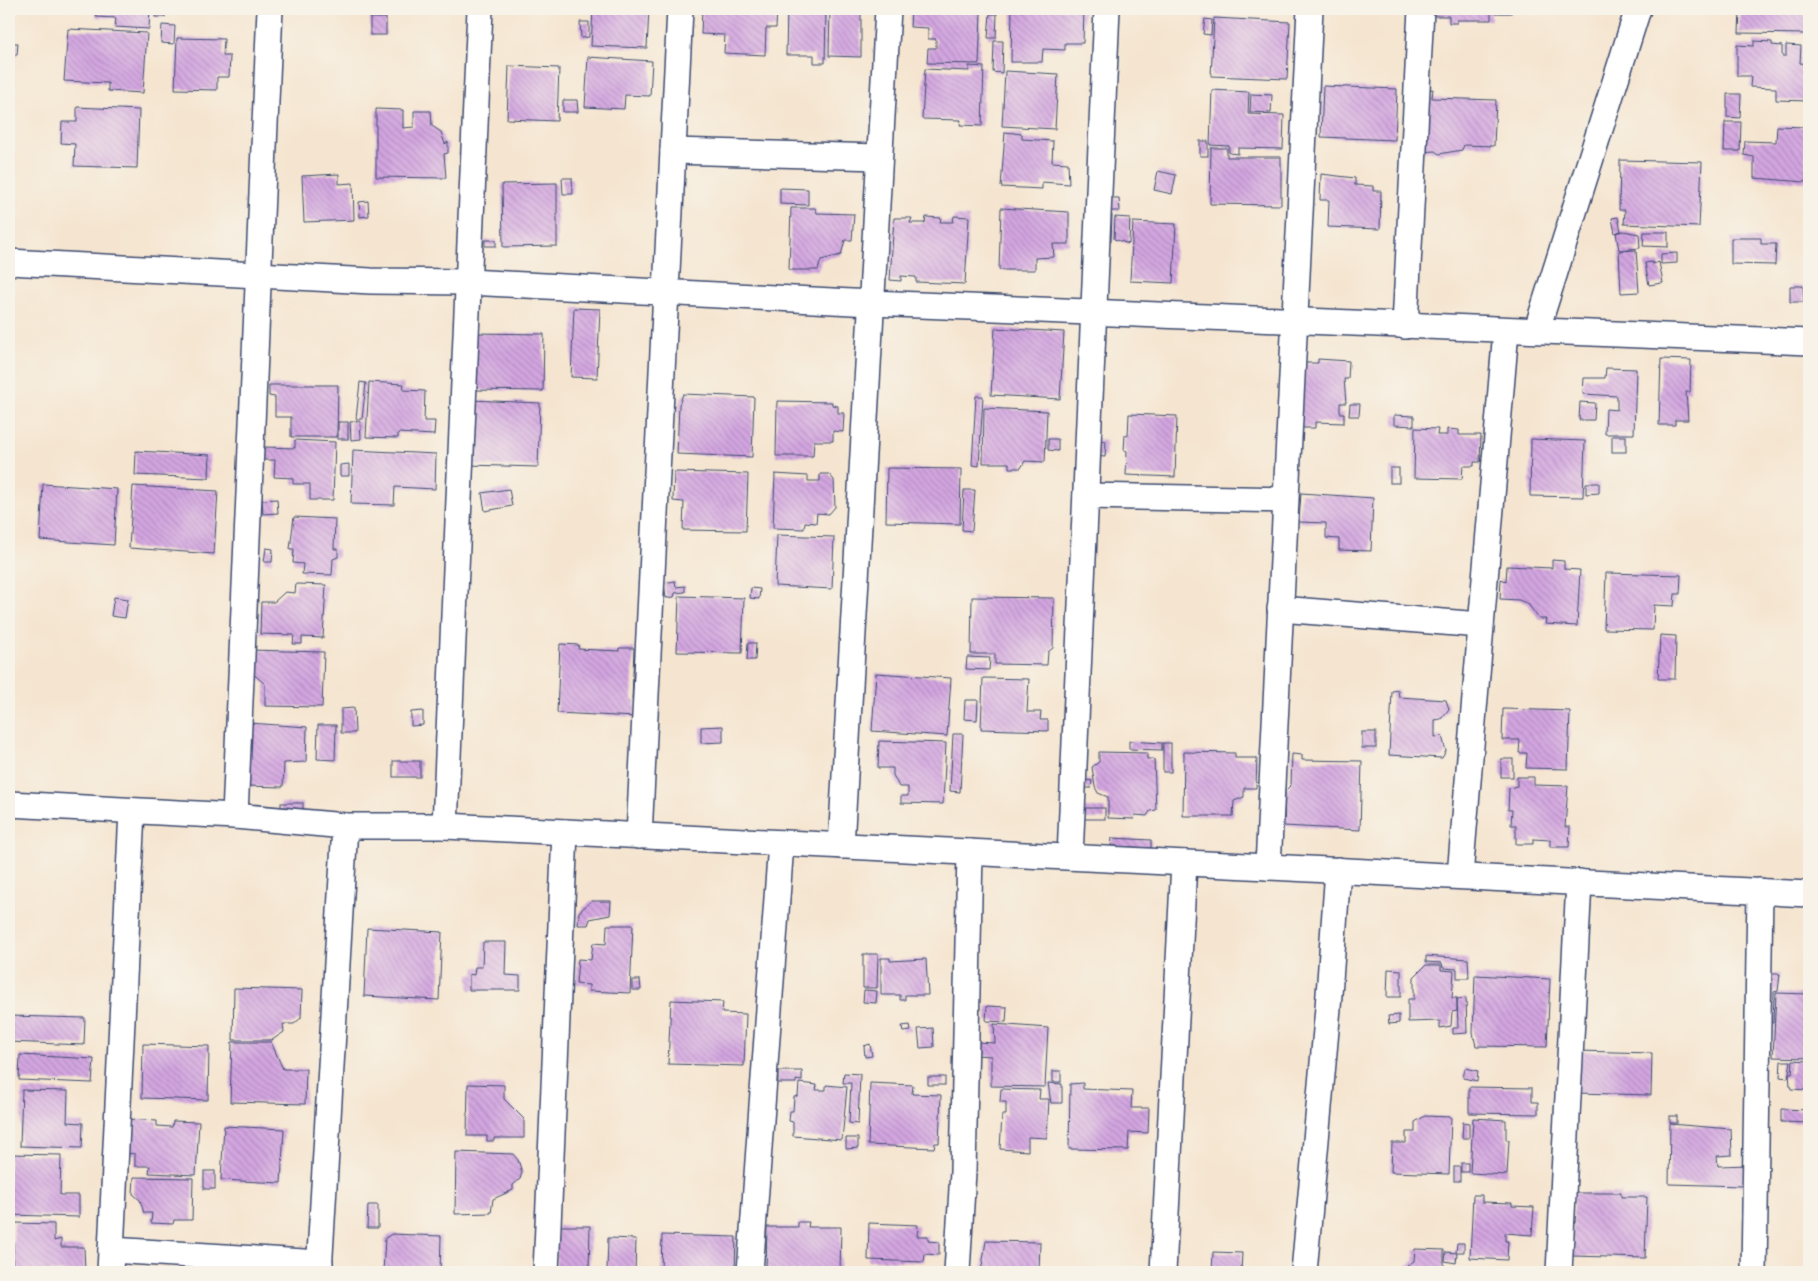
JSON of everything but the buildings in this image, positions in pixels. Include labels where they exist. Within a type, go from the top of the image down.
[{"type":"street","points":[[235,816],[270,9]]},
{"type":"street","points":[[445,826],[480,9]]},
{"type":"street","points":[[639,836],[680,9]]},
{"type":"street","points":[[841,846],[888,9]]},
{"type":"street","points":[[1070,857],[1106,9]]},
{"type":"street","points":[[1268,867],[1310,9]]},
{"type":"street","points":[[1405,326],[1421,9]]},
{"type":"street","points":[[1537,329],[1638,9]]},
{"type":"street","points":[[673,151],[880,157]]},
{"type":"street","points":[[9,262],[258,275],[468,282],[871,303],[1506,330],[1537,329],[1809,342]]},
{"type":"street","points":[[1460,876],[1506,330]]},
{"type":"street","points":[[1086,496],[1285,500]]},
{"type":"street","points":[[1280,609],[1481,625]]},
{"type":"street","points":[[9,804],[235,816],[344,826],[445,826],[1809,894]]},
{"type":"street","points":[[132,810],[110,1261],[319,1268],[344,826]]},
{"type":"street","points":[[546,1272],[565,832]]},
{"type":"street","points":[[750,1272],[782,843]]},
{"type":"street","points":[[957,1272],[963,1172],[970,852]]},
{"type":"street","points":[[1163,1272],[1184,863]]},
{"type":"street","points":[[1304,1272],[1328,1008],[1338,870]]},
{"type":"street","points":[[1559,1272],[1579,882]]},
{"type":"street","points":[[1754,1272],[1760,891]]}]
